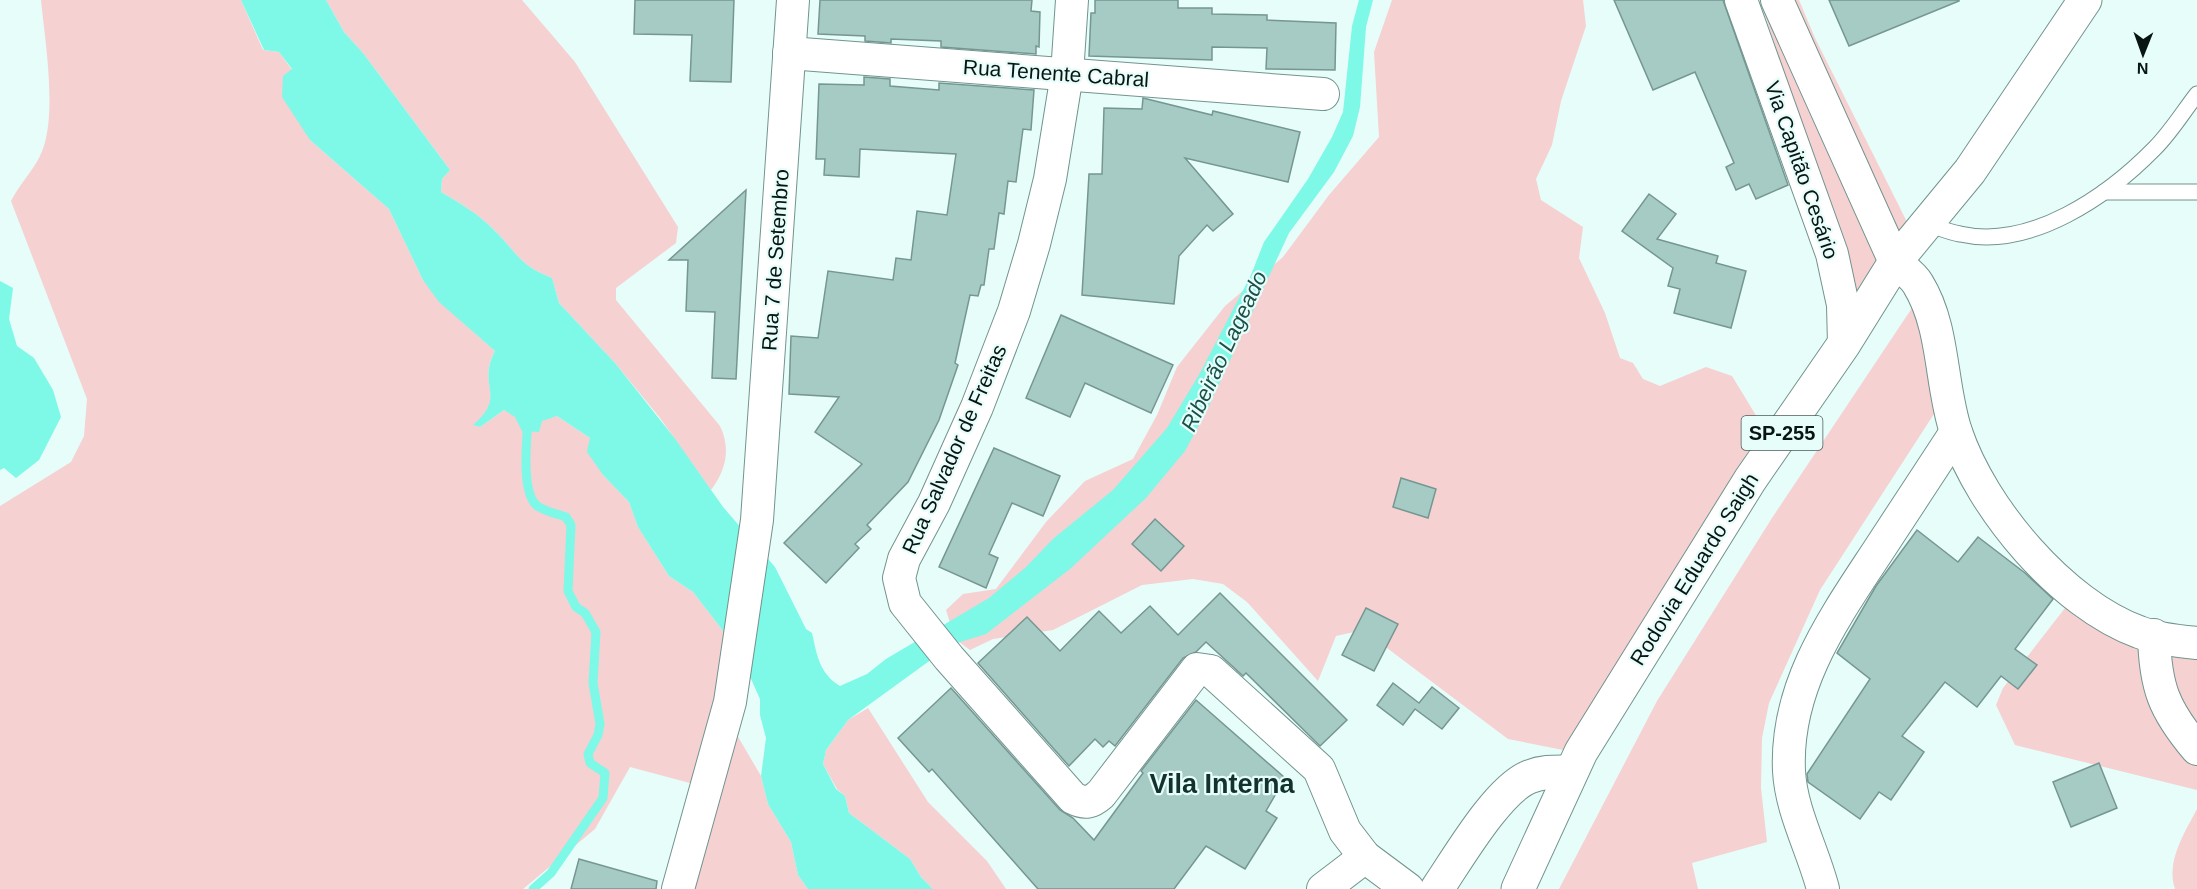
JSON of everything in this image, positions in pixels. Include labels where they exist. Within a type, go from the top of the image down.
[{"type":"main road","name":"Rodovia Eduardo Saigh","points":[[1518,889],[1571,772],[1611,700],[1750,480],[1844,344],[1895,262],[1970,171],[2085,0]]},
{"type":"main road","points":[[1437,889],[1480,826],[1511,789],[1527,777],[1544,772],[1571,772]]},
{"type":"street","name":"Rua 7 de Setembro","points":[[678,889],[730,702],[757,520],[793,0]]},
{"type":"street","name":"Rua Salvador de Freitas","points":[[1072,0],[1067,74],[1050,179],[1014,311],[977,407],[934,503],[904,559],[899,578],[905,603],[949,658],[1072,798],[1082,802],[1092,802],[1101,794],[1197,669],[1207,668],[1318,769],[1345,831],[1365,857],[1408,889]]},
{"type":"street","name":"Via Capitão Cesário","points":[[1741,0],[1832,254],[1843,305],[1844,344]]},
{"type":"street","name":"Via Capitão Cesário","points":[[1777,0],[1895,262]]},
{"type":"street","name":"Rua Tenente Cabral","points":[[789,53],[1323,94]]},
{"type":"street","points":[[1895,262],[1917,282],[1935,326],[1943,383],[1956,432],[1968,460],[2002,518],[2033,555],[2065,586],[2088,603],[2139,632],[2197,643]]},
{"type":"street","points":[[1823,889],[1793,801],[1789,773],[1789,741],[1798,700],[1824,633],[1956,432]]},
{"type":"street","points":[[2154,635],[2154,654],[2167,706],[2175,722],[2197,748]]},
{"type":"street","points":[[1323,889],[1365,857]]},
{"type":"lane","points":[[1925,223],[1962,235],[2005,235],[2036,229],[2067,216],[2104,192],[2156,147],[2197,94]]},
{"type":"lane","points":[[2104,192],[2197,192]]},
{"type":"shaded area","points":[[41,0],[241,0],[263,50],[279,52],[292,70],[310,140],[389,209],[423,280],[461,321],[495,351],[488,373],[491,398],[489,406],[474,425],[480,427],[504,410],[530,419],[557,416],[590,438],[603,475],[629,502],[638,527],[669,576],[693,592],[731,641],[701,786],[630,767],[595,829],[523,889],[0,889],[0,506],[71,462],[84,436],[87,399],[11,201],[39,158],[45,143],[48,124],[49,81]]},
{"type":"shaded area","points":[[326,0],[522,0],[575,62],[678,227],[676,243],[616,288],[616,300],[720,426],[725,443],[725,459],[720,475],[711,490],[660,418],[615,363],[559,303],[552,278],[526,264],[483,220],[441,192],[442,179],[450,170],[363,53],[344,32]]},
{"type":"shaded area","points":[[1392,0],[1583,0],[1586,26],[1561,101],[1552,145],[1536,179],[1541,200],[1583,227],[1579,258],[1605,313],[1620,358],[1633,363],[1643,379],[1660,386],[1706,367],[1732,376],[1763,427],[1586,714],[1568,751],[1508,739],[1363,630],[1336,636],[1318,681],[1247,602],[1223,584],[1193,579],[1142,585],[1053,630],[993,639],[970,650],[955,639],[946,610],[963,594],[996,589],[1046,522],[1085,481],[1133,459],[1157,415],[1177,367],[1225,306],[1283,257],[1329,195],[1379,137],[1374,52]]},
{"type":"shaded area","points":[[1760,0],[1799,0],[1815,38],[1916,240],[1847,332],[1832,216]]},
{"type":"shaded area","points":[[1926,287],[1943,400],[1820,590],[1769,703],[1762,738],[1761,788],[1767,842],[1692,863],[1698,889],[1559,889],[1657,701],[1772,518]]},
{"type":"shaded area","points":[[2072,599],[2197,647],[2197,790],[2015,745],[1996,705],[2003,688]]},
{"type":"shaded area","points":[[868,708],[928,802],[987,861],[1006,889],[933,889],[921,877],[910,859],[849,813],[845,796],[837,789],[823,764],[826,750],[848,720]]},
{"type":"shaded area","points":[[730,723],[761,776],[768,804],[791,842],[798,875],[808,889],[683,889]]},
{"type":"shaded area","points":[[2197,809],[2197,889],[2175,889],[2173,868],[2175,858],[2182,838]]},
{"type":"water","name":"Ribeirão Lageado","points":[[241,0],[326,0],[344,32],[363,53],[450,170],[442,179],[441,192],[483,220],[526,264],[552,278],[559,303],[615,363],[676,440],[723,507],[775,567],[806,629],[812,633],[823,669],[840,686],[867,674],[886,659],[989,598],[1025,568],[1054,538],[1113,490],[1167,428],[1200,373],[1251,275],[1264,242],[1308,179],[1332,137],[1343,112],[1352,26],[1359,0],[1373,0],[1366,27],[1360,107],[1353,136],[1334,172],[1289,233],[1207,410],[1185,451],[1146,498],[1070,569],[986,634],[957,643],[848,720],[826,750],[823,764],[836,789],[845,796],[849,813],[910,859],[921,877],[933,889],[808,889],[798,875],[791,842],[768,804],[761,776],[766,738],[760,715],[760,699],[731,641],[693,592],[669,576],[638,527],[629,502],[603,475],[587,452],[590,438],[557,416],[542,421],[539,432],[522,431],[515,417],[504,410],[480,427],[473,425],[489,406],[488,374],[495,351],[439,302],[423,280],[389,209],[310,140],[282,97],[283,76],[292,69],[279,52],[264,50]]},
{"type":"water","points":[[0,281],[13,288],[9,319],[17,346],[34,358],[53,390],[61,417],[39,460],[16,478],[4,468],[0,470]]},
{"type":"building","points":[[635,0],[734,0],[731,82],[690,81],[692,35],[634,34]]},
{"type":"building","points":[[820,0],[1032,0],[1031,11],[1040,12],[1039,47],[1036,46],[1036,54],[941,47],[941,41],[891,39],[891,43],[865,41],[865,36],[818,34]]},
{"type":"building","points":[[1095,0],[1178,0],[1178,8],[1212,8],[1212,14],[1267,15],[1267,20],[1336,23],[1335,70],[1266,69],[1267,48],[1212,47],[1212,60],[1089,56],[1091,13],[1095,13]]},
{"type":"building","points":[[1614,0],[1723,0],[1788,185],[1756,199],[1749,184],[1736,190],[1726,167],[1734,163],[1695,72],[1653,90]]},
{"type":"building","points":[[1829,0],[1959,0],[1959,1],[1849,46]]},
{"type":"building","points":[[864,77],[890,79],[890,86],[939,90],[939,83],[1034,90],[1031,130],[1023,129],[1016,182],[1008,181],[1004,214],[999,213],[994,249],[989,249],[984,285],[981,285],[978,296],[970,295],[955,363],[958,365],[939,420],[908,482],[867,525],[871,529],[855,544],[859,548],[826,583],[784,543],[862,464],[815,432],[839,397],[789,394],[791,336],[818,338],[828,271],[893,280],[896,258],[911,260],[917,211],[947,215],[956,154],[860,149],[859,177],[824,175],[825,159],[816,159],[819,84],[864,85]]},
{"type":"building","points":[[1143,98],[1212,115],[1213,111],[1300,132],[1288,182],[1185,158],[1233,214],[1213,231],[1207,225],[1179,256],[1174,304],[1082,295],[1089,174],[1102,174],[1104,108],[1142,109]]},
{"type":"building","points":[[746,190],[736,379],[712,378],[715,312],[686,311],[688,260],[669,260]]},
{"type":"building","points":[[1649,194],[1676,214],[1657,239],[1718,256],[1716,263],[1746,271],[1731,328],[1674,313],[1680,289],[1668,286],[1673,268],[1622,231]]},
{"type":"building","points":[[1061,315],[1173,365],[1151,413],[1085,383],[1070,417],[1026,398]]},
{"type":"building","points":[[994,448],[1060,476],[1043,516],[1012,503],[989,554],[998,558],[986,588],[939,567]]},
{"type":"building","points":[[1401,478],[1436,489],[1428,518],[1393,507]]},
{"type":"building","points":[[1155,519],[1184,546],[1161,571],[1132,544]]},
{"type":"building","points":[[1917,530],[1958,562],[1978,537],[2025,573],[2053,599],[2015,649],[2037,665],[2018,689],[2001,676],[1977,707],[1945,682],[1902,736],[1924,752],[1891,800],[1879,792],[1860,819],[1808,782],[1807,774],[1870,679],[1837,653],[1876,586]]},
{"type":"building","points":[[1220,593],[1347,720],[1320,746],[1246,673],[1243,676],[1206,642],[1196,652],[1183,658],[1115,746],[1109,741],[1103,747],[1095,739],[1069,766],[978,663],[1027,617],[1060,651],[1099,611],[1121,633],[1150,606],[1178,635]]},
{"type":"building","points":[[1366,608],[1398,624],[1374,671],[1342,655]]},
{"type":"building","points":[[1393,683],[1419,703],[1432,687],[1459,708],[1442,729],[1415,709],[1403,725],[1377,705]]},
{"type":"building","points":[[951,688],[1060,810],[1073,818],[1094,840],[1143,773],[1141,771],[1196,700],[1285,778],[1266,811],[1277,818],[1245,869],[1206,846],[1174,889],[1038,889],[932,769],[929,772],[898,738]]},
{"type":"building","points":[[2099,763],[2117,808],[2071,827],[2053,782]]},
{"type":"building","points":[[579,859],[657,881],[656,889],[571,889]]},
{"type":"waterway","points":[[528,419],[526,466],[529,492],[539,507],[566,517],[571,525],[568,591],[576,607],[585,613],[596,632],[593,683],[600,724],[598,735],[588,754],[590,763],[605,773],[603,798],[551,873],[533,889]]},
{"type":"district","name":"Vila Interna","points":[[1222,784]]}]
